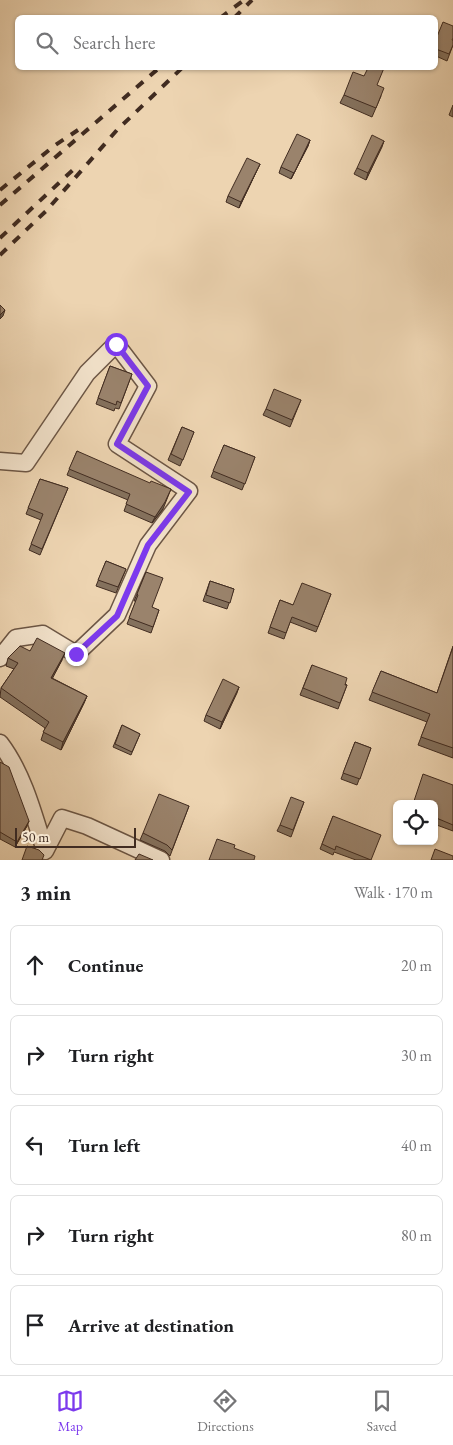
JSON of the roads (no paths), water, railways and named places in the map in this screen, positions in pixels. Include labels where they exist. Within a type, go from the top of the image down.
[{"type":"street","points":[[0,461],[26,463],[87,373],[116,344],[148,386],[117,444],[189,492],[148,545],[117,616],[76,654],[43,634],[16,638],[0,658]]},
{"type":"street","points":[[0,743],[8,753],[30,802],[45,851],[62,818],[87,826],[161,860]]},
{"type":"railway","points":[[224,15],[244,0]]},
{"type":"railway","points":[[237,15],[252,0]]},
{"type":"railway","points":[[0,205],[157,70]]},
{"type":"railway","points":[[0,255],[46,211],[117,130],[180,70]]},
{"type":"railway","points":[[0,190],[54,146],[78,130]]},
{"type":"railway","points":[[0,238],[76,167]]}]
